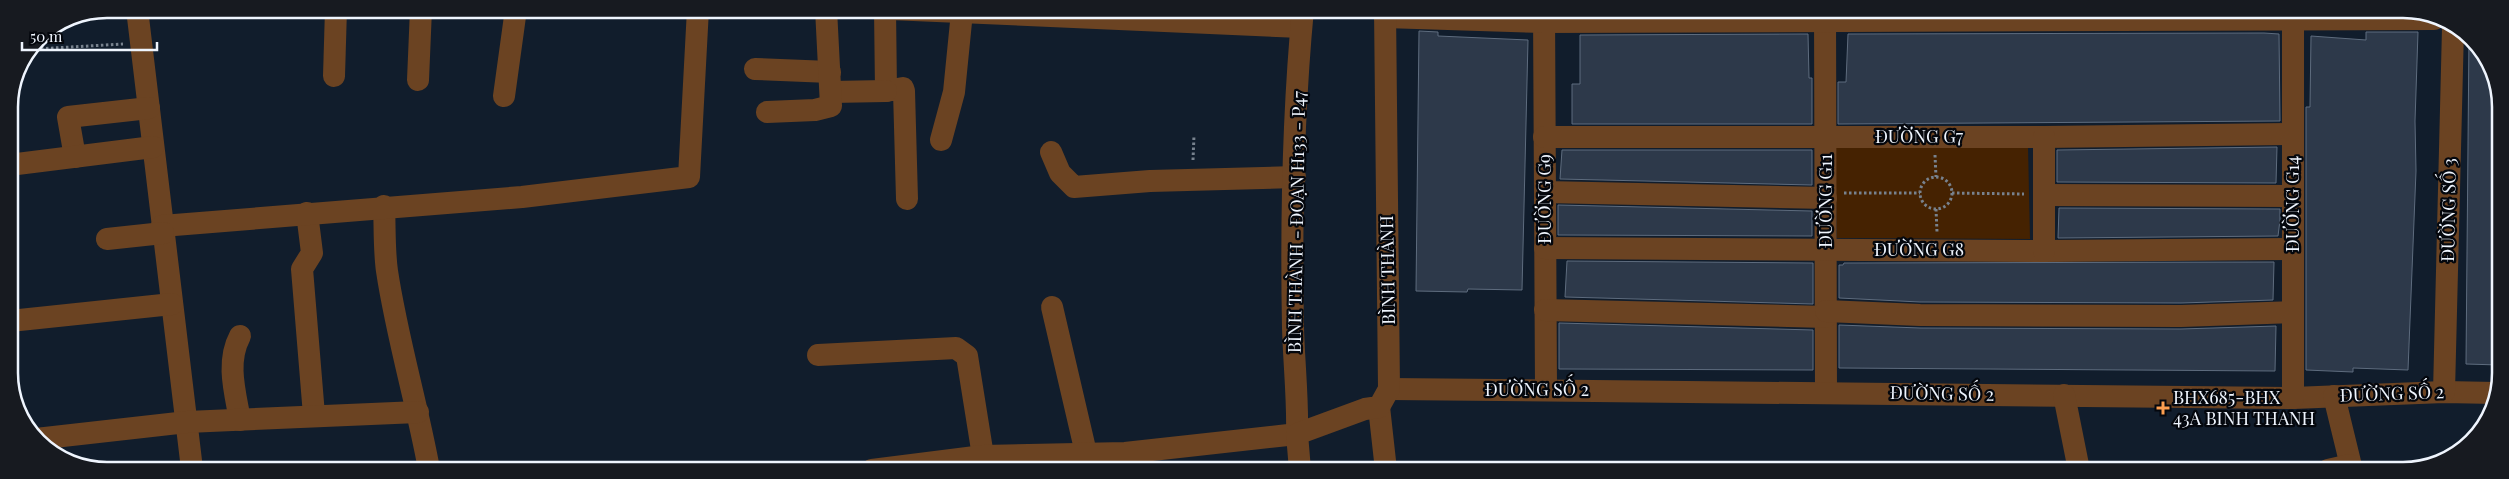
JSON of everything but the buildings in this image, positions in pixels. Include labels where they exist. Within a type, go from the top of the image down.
[{"type":"street","points":[[138,18],[191,462]]},
{"type":"street","points":[[334,76],[336,18]]},
{"type":"street","points":[[418,80],[421,18]]},
{"type":"street","points":[[504,96],[515,18]]},
{"type":"street","points":[[108,239],[163,229],[307,213],[522,197],[688,178],[697,18]]},
{"type":"street","points":[[767,112],[815,110],[832,106],[826,18]]},
{"type":"street","points":[[885,18],[886,91]]},
{"type":"street","points":[[941,140],[954,92],[961,18]]},
{"type":"street","name":"BÌNH THÀNH - ĐOẠN H133 - P47","points":[[1297,434],[1298,402],[1293,329],[1294,177],[1302,18]]},
{"type":"street","name":"BÌNH THÀNH","points":[[1385,18],[1384,398],[1386,462]]},
{"type":"street","name":"ĐƯỜNG G9","points":[[1544,18],[1546,389]]},
{"type":"street","name":"ĐƯỜNG G11","points":[[1825,18],[1826,393]]},
{"type":"street","name":"ĐƯỜNG G14","points":[[2293,18],[2293,398]]},
{"type":"street","name":"ĐƯỜNG SỐ 3","points":[[2444,392],[2453,33]]},
{"type":"street","points":[[755,69],[886,91],[904,90],[908,199]]},
{"type":"street","points":[[75,157],[68,117],[149,108]]},
{"type":"street","name":"ĐƯỜNG G7","points":[[1544,137],[2044,137],[2293,134]]},
{"type":"street","points":[[2044,137],[2044,251]]},
{"type":"street","points":[[18,164],[154,147]]},
{"type":"street","points":[[1051,152],[1060,173],[1074,187],[1106,183],[1294,177]]},
{"type":"street","points":[[1545,192],[1826,195]]},
{"type":"street","points":[[2044,195],[2293,196]]},
{"type":"street","points":[[384,206],[387,270],[400,339],[418,412],[427,462]]},
{"type":"street","points":[[307,213],[312,253],[302,269],[314,415]]},
{"type":"street","name":"ĐƯỜNG G8","points":[[1545,248],[2044,251],[2293,249]]},
{"type":"street","points":[[18,320],[172,304]]},
{"type":"street","points":[[1052,307],[1086,453]]},
{"type":"street","points":[[1545,310],[2172,316],[2258,315],[2293,312]]},
{"type":"street","points":[[240,336],[234,348],[232,366],[240,420]]},
{"type":"street","points":[[818,354],[956,348],[968,356],[970,461],[1056,462],[1086,453],[1126,461],[1297,434],[1365,409],[1384,398]]},
{"type":"street","name":"ĐƯỜNG SỐ 2","points":[[1384,398],[1546,389],[2293,398],[2444,392],[2489,393]]},
{"type":"street","points":[[2064,395],[2078,462]]},
{"type":"street","points":[[2334,396],[2350,462]]},
{"type":"street","points":[[48,439],[187,422],[314,415],[418,412]]},
{"type":"street","points":[[1297,434],[1299,462]]},
{"type":"path","points":[[39,49],[141,42]]},
{"type":"path","points":[[1194,135],[1193,159],[1198,179]]},
{"type":"path","points":[[1936,177],[1944,179],[1950,184],[1952,193],[1950,201],[1945,207],[1936,209],[1928,207],[1922,201],[1920,193],[1922,185],[1928,179],[1936,177]]},
{"type":"path","points":[[1826,195],[1920,193]]},
{"type":"path","points":[[1952,193],[2044,195]]},
{"type":"shaded area","points":[[2028,146],[2030,239],[1837,238],[1835,148]]},
{"type":"place","name":"BHX685-BHX 43A BINH THANH","points":[[2163,408]]}]
